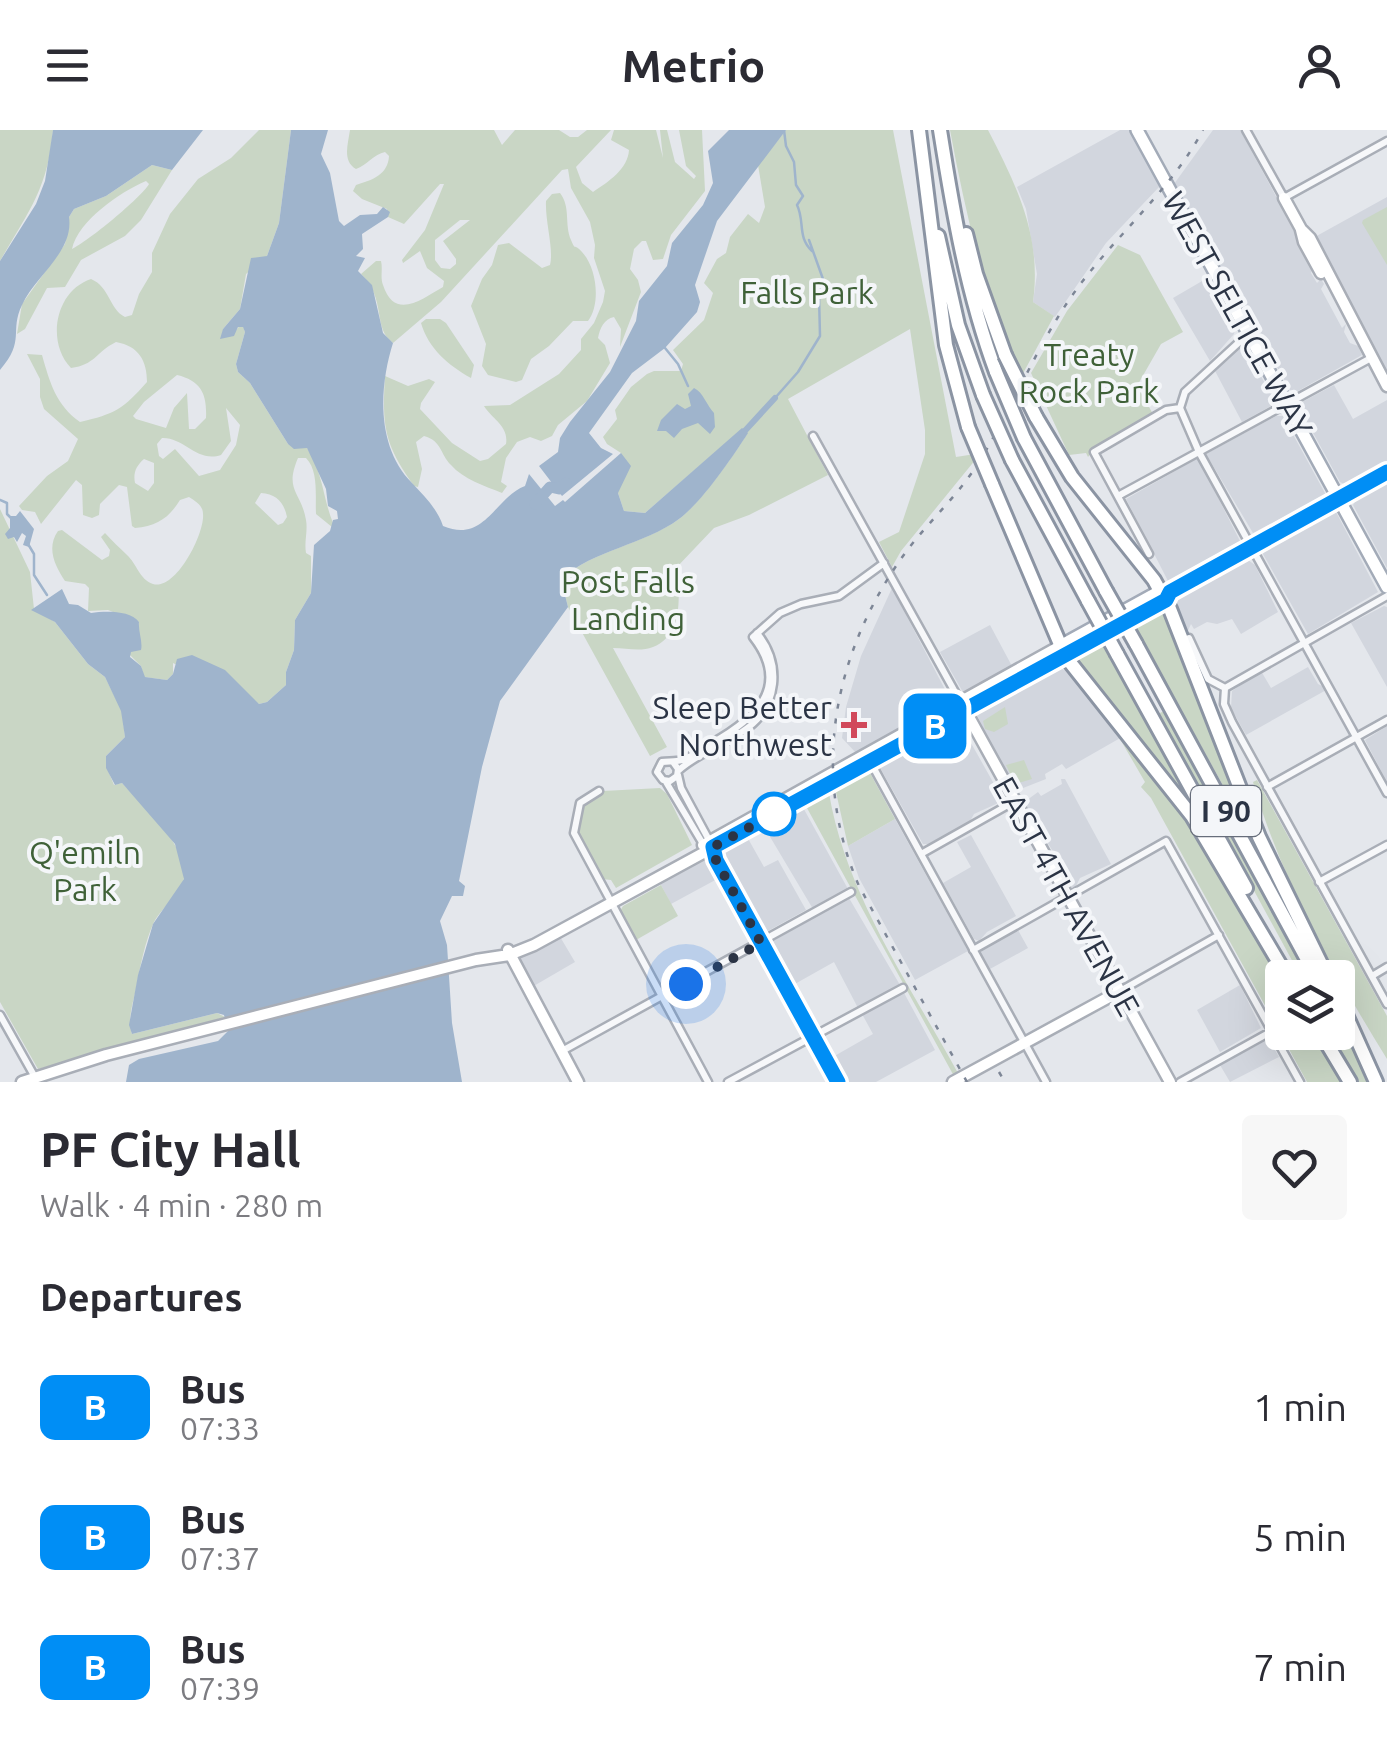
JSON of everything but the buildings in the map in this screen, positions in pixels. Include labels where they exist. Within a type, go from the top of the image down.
[{"type":"highway","name":"I 90","points":[[918,130],[958,325],[983,395],[1012,460],[1282,960]]},
{"type":"highway","points":[[918,130],[946,345],[968,427],[1062,651],[1192,816],[1281,960]]},
{"type":"highway","name":"I 90","points":[[942,130],[961,252],[996,372],[1024,438],[1307,960]]},
{"type":"highway","points":[[942,130],[976,274],[1005,355],[1072,478],[1165,594],[1259,837],[1319,960]]},
{"type":"highway","points":[[1355,1036],[1375,1082]]},
{"type":"highway","points":[[1355,1045],[1375,1082]]},
{"type":"highway","points":[[1333,1050],[1352,1082]]},
{"type":"main road","name":"WEST SELTICE WAY","points":[[1137,130],[1387,587]]},
{"type":"main road","points":[[1062,651],[1339,498]]},
{"type":"street","points":[[1246,130],[1301,229],[1310,238],[1387,386]]},
{"type":"street","points":[[1284,198],[1387,141]]},
{"type":"street","points":[[1248,334],[1185,392],[1180,408],[1200,452],[1387,793]]},
{"type":"street","points":[[1118,496],[1373,361]]},
{"type":"street","points":[[1149,554],[1094,452],[1166,410],[1180,408]]},
{"type":"street","points":[[813,436],[962,706]]},
{"type":"street","points":[[1339,498],[1387,472]]},
{"type":"street","points":[[755,635],[790,608],[844,594],[884,563]]},
{"type":"street","points":[[1226,688],[1387,596]]},
{"type":"street","points":[[755,635],[768,672],[766,694],[758,711],[736,730],[673,762],[664,761],[658,767],[659,777],[708,846],[838,1082]]},
{"type":"street","points":[[665,781],[674,780],[678,773],[746,731],[765,709],[772,692],[773,671],[768,649],[755,635]]},
{"type":"street","points":[[1189,638],[1208,679],[1226,688]]},
{"type":"street","points":[[22,1082],[542,942],[1062,651]]},
{"type":"street","points":[[1226,688],[1225,708],[1387,1004]]},
{"type":"street","name":"EAST 4TH AVENUE","points":[[962,706],[1170,1082]]},
{"type":"street","points":[[1268,787],[1387,720]]},
{"type":"street","points":[[868,757],[1046,1082]]},
{"type":"street","points":[[673,762],[708,846]]},
{"type":"street","points":[[598,790],[580,803],[573,828],[608,902],[708,1082]]},
{"type":"street","points":[[921,854],[1015,800]]},
{"type":"street","points":[[972,950],[1166,841],[1265,1018]]},
{"type":"street","points":[[1320,882],[1387,845]]},
{"type":"street","points":[[561,1051],[851,892]]},
{"type":"street","points":[[953,1082],[1219,935]]},
{"type":"street","points":[[508,952],[578,1082]]},
{"type":"street","points":[[1372,976],[1387,968]]},
{"type":"street","points":[[728,1082],[903,988]]},
{"type":"street","points":[[0,1015],[36,1079]]},
{"type":"street","points":[[1180,1082],[1265,1035]]},
{"type":"street","points":[[1282,1050],[1300,1082]]},
{"type":"shaded area","points":[[1120,130],[1130,130],[1160,186],[1106,243],[1055,317],[1033,302],[1037,274],[1026,209],[1017,187]]},
{"type":"shaded area","points":[[1213,130],[1240,130],[1314,266],[1311,273],[1317,283],[1321,279],[1321,289],[1342,328],[1346,324],[1344,332],[1362,355],[1298,391],[1290,390],[1174,184]]},
{"type":"shaded area","points":[[1387,197],[1387,373],[1313,238]]},
{"type":"shaded area","points":[[1209,277],[1235,327],[1234,334],[1210,361],[1173,298]]},
{"type":"shaded area","points":[[1238,346],[1245,347],[1273,398],[1271,406],[1242,422],[1214,369]]},
{"type":"shaded area","points":[[1334,385],[1353,419],[1387,400],[1387,461],[1344,484],[1300,409],[1302,402]]},
{"type":"shaded area","points":[[1276,416],[1283,416],[1326,495],[1253,533],[1206,454]]},
{"type":"shaded area","points":[[1198,458],[1240,541],[1168,581],[1126,499]]},
{"type":"shaded area","points":[[1387,483],[1387,568],[1353,505]]},
{"type":"shaded area","points":[[1336,512],[1378,592],[1308,634],[1263,554],[1265,549]]},
{"type":"shaded area","points":[[1248,560],[1255,565],[1278,612],[1241,634],[1232,619],[1217,624],[1207,622],[1194,629],[1191,624],[1185,637],[1175,610],[1177,600]]},
{"type":"shaded area","points":[[892,588],[951,701],[857,754],[842,738],[846,707],[861,656]]},
{"type":"shaded area","points":[[1387,607],[1387,687],[1351,623]]},
{"type":"shaded area","points":[[990,625],[1013,668],[964,694],[940,652]]},
{"type":"shaded area","points":[[1053,666],[1070,672],[1122,737],[1066,769],[1062,764],[1045,774],[1046,779],[1018,790],[1012,786],[975,711]]},
{"type":"shaded area","points":[[1308,667],[1318,684],[1328,689],[1246,735],[1231,708],[1232,691],[1261,671],[1271,688]]},
{"type":"shaded area","points":[[961,719],[967,723],[962,727],[998,791],[1003,789],[1005,800],[974,814],[969,823],[931,844],[923,844],[880,762]]},
{"type":"shaded area","points":[[1387,726],[1387,782],[1365,740]]},
{"type":"shaded area","points":[[1061,779],[1065,779],[1111,864],[1080,878],[1075,888],[1067,885],[1049,852],[1052,850],[1023,803],[1038,792],[1041,796],[1062,784]]},
{"type":"shaded area","points":[[800,802],[848,889],[813,909],[763,825]]},
{"type":"shaded area","points":[[895,819],[968,951],[915,980],[859,878],[848,846]]},
{"type":"shaded area","points":[[746,835],[764,867],[778,860],[806,910],[766,932],[760,929],[718,854],[718,850]]},
{"type":"shaded area","points":[[971,835],[1016,916],[979,941],[974,939],[943,883],[971,867],[957,842]]},
{"type":"shaded area","points":[[703,856],[719,878],[671,904],[660,883]]},
{"type":"shaded area","points":[[849,898],[900,985],[858,1008],[834,962],[793,985],[770,948],[773,941]]},
{"type":"shaded area","points":[[1018,930],[1028,948],[990,969],[982,948]]},
{"type":"shaded area","points":[[559,935],[575,962],[532,987],[519,955]]},
{"type":"shaded area","points":[[1240,985],[1261,1028],[1220,1052],[1197,1010]]},
{"type":"shaded area","points":[[903,991],[935,1050],[876,1082],[844,1082],[831,1058],[873,1034],[862,1014]]},
{"type":"shaded area","points":[[1265,1041],[1265,1050],[1275,1050],[1279,1057],[1230,1082],[1220,1065]]},
{"type":"green space","points":[[0,130],[53,130],[41,184],[0,261]]},
{"type":"green space","points":[[259,130],[291,130],[279,223],[267,256],[246,274],[240,309],[223,329],[225,336],[232,336],[243,326],[238,372],[250,383],[288,444],[307,448],[333,523],[332,527],[316,514],[313,470],[306,458],[298,458],[293,484],[306,520],[311,593],[295,620],[294,650],[286,685],[259,704],[173,663],[173,674],[167,680],[144,677],[141,666],[129,654],[139,622],[108,610],[88,611],[89,588],[65,581],[53,557],[54,537],[62,530],[102,560],[110,550],[101,537],[105,533],[144,579],[162,584],[179,570],[199,534],[203,514],[196,502],[189,497],[180,500],[162,520],[135,528],[127,487],[119,485],[100,504],[99,515],[92,518],[83,515],[82,485],[76,480],[41,524],[35,512],[19,506],[47,476],[68,461],[78,439],[44,409],[40,379],[27,354],[42,355],[60,401],[80,422],[110,413],[131,399],[147,382],[140,356],[131,347],[116,342],[85,364],[71,368],[63,357],[57,332],[62,306],[69,294],[91,279],[102,287],[120,313],[125,317],[132,315],[152,272],[152,253],[170,214],[198,179],[231,158]],"holes":[[[177,375],[201,390],[206,418],[195,429],[189,429],[187,393],[174,408],[166,428],[133,416]],[[226,408],[240,425],[236,445],[220,470],[199,476],[175,449],[163,459],[159,456],[157,444],[162,438],[170,439],[212,457],[221,455],[231,441]],[[144,459],[154,463],[154,483],[148,491],[135,483],[137,467]],[[261,493],[271,495],[281,503],[287,517],[278,525],[255,503]]]},
{"type":"green space","points":[[350,130],[494,130],[502,145],[515,130],[559,130],[578,137],[587,130],[611,130],[576,167],[582,183],[593,192],[616,174],[628,157],[629,150],[611,140],[614,130],[656,130],[663,158],[660,130],[667,130],[675,162],[694,179],[696,176],[686,166],[679,130],[702,130],[705,191],[671,235],[663,259],[653,260],[646,241],[634,249],[630,269],[641,292],[620,347],[621,329],[614,317],[603,325],[598,338],[605,345],[610,363],[587,401],[558,425],[552,436],[541,441],[530,437],[517,442],[506,458],[501,482],[507,486],[502,493],[456,470],[434,441],[424,436],[416,442],[422,469],[418,487],[414,486],[396,458],[387,434],[385,376],[408,386],[429,379],[435,382],[420,409],[452,443],[480,461],[506,444],[502,427],[484,406],[510,405],[559,374],[581,350],[581,339],[603,302],[605,291],[594,258],[590,222],[571,188],[568,169],[562,170],[441,302],[393,343],[383,329],[374,293],[361,274],[381,261],[382,282],[388,296],[402,305],[443,287],[444,281],[427,268],[420,251],[403,263],[402,260],[425,230],[444,184],[404,224],[388,217],[387,209],[353,191],[356,185],[382,172],[389,156],[381,153],[356,169],[347,157]],"holes":[[[460,220],[470,220],[443,241],[456,264],[450,269],[441,268],[435,260],[435,240]]]},
{"type":"green space","name":"Falls Park","points":[[786,130],[893,130],[956,457],[975,454],[976,459],[892,567],[879,542],[899,532],[925,454],[910,329],[788,399],[828,475],[714,528],[676,568],[678,612],[670,633],[653,647],[613,648],[667,747],[650,756],[568,607],[561,579],[588,561],[679,519],[706,491],[747,434],[742,429],[645,513],[624,511],[618,493],[621,453],[603,437],[617,419],[615,410],[631,387],[654,371],[681,371],[683,364],[673,350],[704,320],[713,293],[704,283],[717,259],[726,253],[730,237],[748,214],[759,223],[765,207],[758,165]]},
{"type":"green space","points":[[950,130],[988,130],[1025,213],[1034,256],[1033,302],[1054,316],[1020,379],[978,256]]},
{"type":"green space","points":[[152,165],[172,170],[141,220],[125,236],[81,260],[65,287],[47,288],[25,329],[17,334],[22,304],[65,244],[74,209],[106,196]],"holes":[[[146,181],[149,184],[113,219],[72,249],[82,228],[101,209],[136,186]]]},
{"type":"green space","points":[[560,193],[571,240],[587,259],[594,276],[596,296],[592,314],[588,321],[573,321],[531,359],[522,380],[488,375],[482,366],[486,344],[471,306],[498,245],[509,243],[542,268],[550,265],[546,201],[552,194]]},
{"type":"green space","points":[[1387,207],[1387,265],[1362,223]]},
{"type":"green space","name":"Treaty Rock Park","points":[[1118,245],[1140,255],[1183,332],[1161,344],[1137,386],[1153,414],[1096,447],[1088,457],[1086,453],[1069,455],[1031,373],[1067,311]]},
{"type":"green space","points":[[426,319],[446,323],[474,365],[471,378],[434,348],[421,323]]},
{"type":"green space","name":"Q'emiln Park","points":[[0,509],[30,572],[34,609],[55,622],[88,664],[105,677],[122,711],[125,737],[106,756],[114,785],[122,783],[151,814],[171,839],[183,865],[182,884],[154,922],[145,946],[131,1011],[132,1034],[217,1013],[225,1017],[38,1069],[0,1002]]},
{"type":"green space","points":[[1157,612],[1167,616],[1264,859],[1133,624]]},
{"type":"green space","points":[[1103,642],[1212,839],[1076,662],[1080,654]]},
{"type":"green space","points":[[1005,707],[1008,724],[994,732],[985,729],[983,721]]},
{"type":"green space","points":[[1164,711],[1303,960],[1292,960],[1158,714]]},
{"type":"green space","points":[[1120,739],[1194,825],[1272,960],[1265,960],[1265,1006],[1151,798],[1141,787],[1145,782]]},
{"type":"green space","points":[[1024,760],[1032,779],[1015,784],[1006,765]]},
{"type":"green space","points":[[864,769],[895,819],[848,846],[834,783]]},
{"type":"green space","points":[[1257,780],[1387,1016],[1387,1059],[1355,1006],[1355,960],[1330,960],[1278,854],[1253,782]]},
{"type":"green space","points":[[660,788],[667,794],[692,845],[616,888],[611,880],[602,879],[577,834],[583,804],[603,791]]},
{"type":"green space","points":[[829,793],[837,831],[865,903],[959,1075],[955,1078],[807,808]]},
{"type":"green space","points":[[661,885],[678,916],[636,940],[620,911]]},
{"type":"green space","points":[[1289,1050],[1323,1050],[1341,1082],[1307,1082]]},
{"type":"green space","points":[[1341,1050],[1354,1050],[1371,1082],[1359,1082]]},
{"type":"water","points":[[53,130],[203,130],[172,170],[152,165],[106,196],[74,209],[60,253],[22,305],[13,351],[0,370],[0,261],[36,204],[45,181]]},
{"type":"water","points":[[291,130],[328,130],[321,154],[330,173],[339,221],[344,226],[360,215],[377,214],[383,207],[390,212],[362,234],[363,249],[356,256],[365,258],[358,271],[372,285],[383,333],[393,343],[383,397],[386,434],[392,452],[443,526],[457,530],[479,524],[525,486],[529,474],[555,506],[565,502],[621,453],[631,466],[618,493],[624,511],[645,513],[742,428],[748,433],[707,491],[679,519],[588,561],[561,579],[568,607],[500,701],[459,881],[465,886],[463,896],[452,896],[440,921],[447,945],[452,1023],[462,1082],[126,1082],[129,1065],[139,1059],[218,1041],[228,1031],[224,1015],[217,1013],[132,1034],[129,1025],[138,975],[153,924],[184,879],[175,844],[122,783],[115,785],[106,768],[106,756],[125,737],[121,711],[105,677],[88,664],[55,622],[31,610],[62,589],[69,604],[91,613],[130,615],[139,622],[141,650],[131,652],[130,657],[141,666],[145,677],[167,680],[177,659],[192,655],[225,670],[259,704],[286,685],[294,650],[295,620],[311,593],[314,545],[330,531],[333,520],[338,519],[337,511],[328,506],[326,489],[307,448],[294,449],[288,444],[250,383],[238,372],[243,327],[238,327],[234,336],[220,339],[223,329],[240,309],[251,258],[267,256],[279,223]]},
{"type":"water","points":[[729,130],[786,130],[717,221],[695,285],[700,302],[697,312],[665,348],[632,373],[589,433],[601,448],[613,454],[562,496],[539,466],[558,452],[560,438],[570,422],[610,372],[636,321],[639,301],[667,266],[672,243],[703,205],[713,183],[708,151]]},
{"type":"water","points":[[694,388],[714,413],[715,427],[710,434],[698,423],[682,429],[674,438],[666,431],[657,431],[661,420],[677,404],[685,409],[691,406],[688,394]]},
{"type":"water","points":[[20,511],[34,529],[29,547],[23,545],[26,536],[22,533],[17,542],[5,534],[10,528],[10,516]]},
{"type":"waterway","points":[[784,130],[796,185],[803,196],[797,205],[803,235],[812,251]]},
{"type":"waterway","points":[[775,398],[798,372],[820,336],[819,295],[823,279],[809,240]]},
{"type":"waterway","points":[[665,348],[688,386]]},
{"type":"waterway","points":[[742,434],[775,398]]},
{"type":"waterway","points":[[535,504],[550,487],[559,489],[566,483]]},
{"type":"waterway","points":[[0,500],[7,503],[11,518]]},
{"type":"waterway","points":[[28,544],[34,554],[34,575],[47,595]]},
{"type":"railway","points":[[967,1082],[859,886],[844,844],[835,801],[833,758],[845,674],[879,594],[903,556],[975,468],[1062,311],[1175,173],[1203,130]]},
{"type":"railway","points":[[999,1072],[1005,1082]]},
{"type":"bus line","name":"B","points":[[838,1082],[716,860],[713,847],[1166,600],[1170,592],[1387,472]]},
{"type":"place","name":"Sleep Better Northwest","points":[[854,725]]},
{"type":"route","points":[[686,984],[761,943],[716,860],[713,847],[774,814]]},
{"type":"park label","name":"Post Falls Landing","points":[[628,600]]}]
